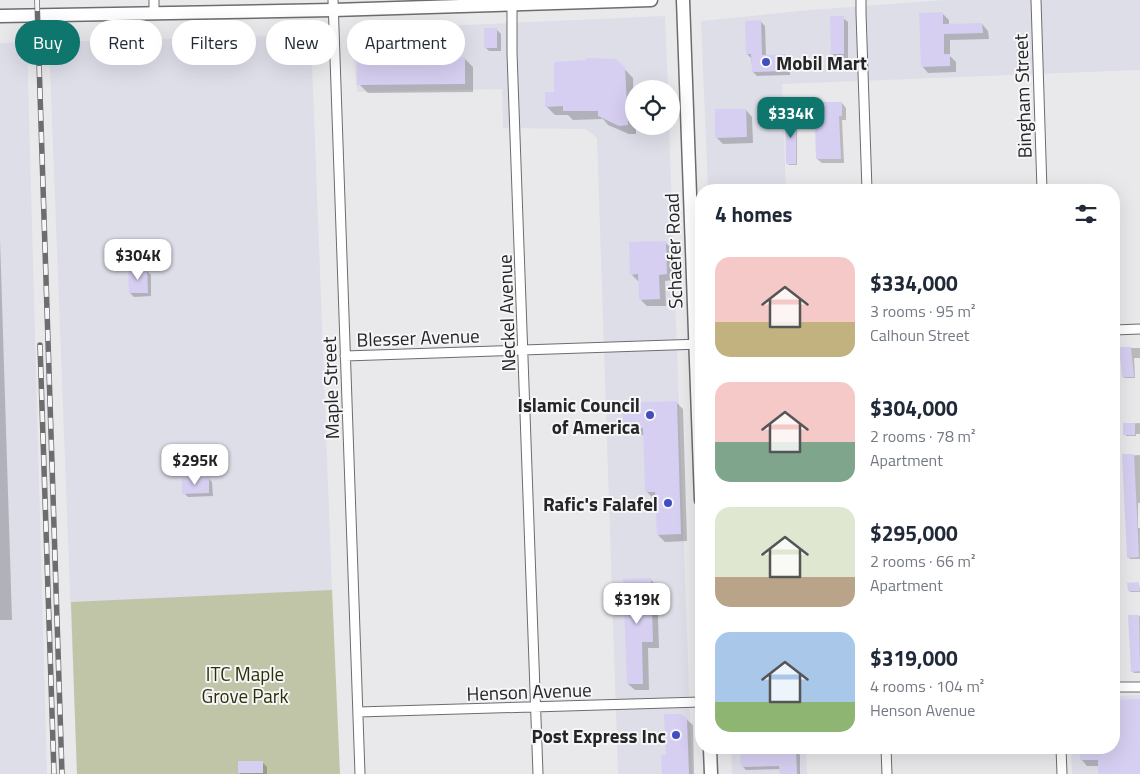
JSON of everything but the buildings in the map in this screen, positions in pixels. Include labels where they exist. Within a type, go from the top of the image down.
[{"type":"main road","points":[[0,16],[154,14],[333,5],[652,0]]},
{"type":"main road","name":"Schaefer Road","points":[[684,0],[695,270]]},
{"type":"main road","points":[[710,754],[711,774]]},
{"type":"street","points":[[154,0],[154,14]]},
{"type":"street","points":[[861,0],[867,184]]},
{"type":"street","name":"Bingham Street","points":[[1036,0],[1042,184]]},
{"type":"street","name":"Neckel Avenue","points":[[512,2],[512,53],[538,774]]},
{"type":"street","name":"Maple Street","points":[[333,5],[360,774]]},
{"type":"street","points":[[1120,330],[1140,329]]},
{"type":"street","name":"Blesser Avenue","points":[[345,356],[695,344]]},
{"type":"street","points":[[1120,687],[1140,687]]},
{"type":"street","name":"Henson Avenue","points":[[358,712],[695,702]]},
{"type":"street","points":[[886,754],[887,774]]},
{"type":"street","points":[[1062,754],[1062,774]]},
{"type":"shaded area","points":[[944,0],[1140,0],[1140,70],[782,84],[786,184],[708,184],[701,21],[810,10]]},
{"type":"shaded area","points":[[665,16],[668,80],[625,80],[625,135],[669,135],[692,774],[618,774],[597,138],[586,129],[503,128],[502,89],[357,92],[354,65],[465,65],[465,25]]},
{"type":"shaded area","points":[[256,36],[266,36],[266,65],[312,65],[339,774],[77,774],[50,65],[80,65],[80,41],[90,41],[90,65],[162,65],[162,39],[172,39],[172,65],[256,65]]},
{"type":"shaded area","points":[[15,42],[15,65],[28,65],[47,774],[0,774],[0,43]]},
{"type":"shaded area","points":[[1140,695],[1140,774],[1072,774],[1071,754],[1120,754],[1120,696]]},
{"type":"shaded area","points":[[731,754],[806,754],[807,774],[732,774]]},
{"type":"green space","name":"ITC Maple Grove Park","points":[[332,590],[340,774],[77,774],[71,602]]},
{"type":"railway","points":[[37,0],[62,774]]},
{"type":"railway","points":[[40,345],[54,774]]},
{"type":"place","name":"Mobil Mart","points":[[766,62]]},
{"type":"place","name":"Islamic Council of America","points":[[650,415]]},
{"type":"place","name":"Rafic's Falafel","points":[[668,503]]},
{"type":"place","name":"Post Express Inc","points":[[676,735]]}]
